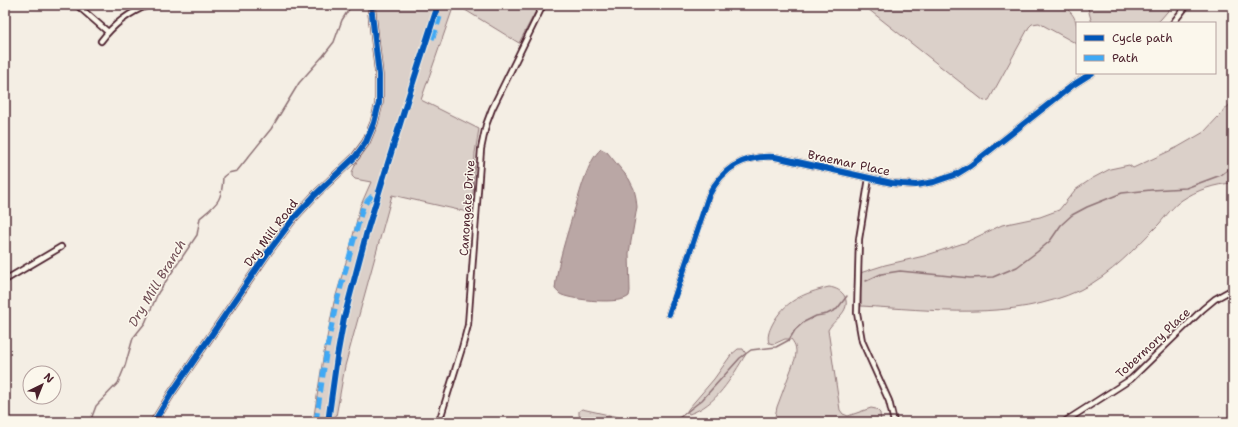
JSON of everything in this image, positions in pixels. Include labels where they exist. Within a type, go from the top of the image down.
[{"type":"street","points":[[77,5],[108,32]]},
{"type":"street","points":[[101,41],[108,32],[121,21],[149,5]]},
{"type":"street","name":"Dry Mill Road","points":[[154,422],[171,394],[269,251],[293,219],[315,195],[355,157],[366,142],[374,122],[379,103],[379,75],[371,5]]},
{"type":"street","name":"Canongate Drive","points":[[439,422],[468,325],[481,149],[486,125],[490,113],[543,5]]},
{"type":"street","points":[[1174,22],[1187,5]]},
{"type":"street","name":"Braemar Place","points":[[669,314],[709,195],[718,179],[732,167],[749,159],[758,157],[775,157],[892,183],[916,184],[934,182],[957,174],[977,162],[1073,85],[1090,74]]},
{"type":"street","points":[[869,178],[859,239],[857,313],[862,341],[889,401],[894,422]]},
{"type":"street","points":[[5,280],[61,247]]},
{"type":"street","name":"Tobermory Place","points":[[1064,422],[1131,379],[1202,309],[1215,299],[1233,289]]},
{"type":"shaded area","points":[[371,5],[454,5],[421,100],[479,129],[475,153],[472,213],[392,195],[345,366],[335,422],[313,422],[334,302],[349,252],[360,207],[371,182],[355,179],[352,176],[352,172],[366,142],[379,103]]},
{"type":"shaded area","points":[[457,5],[539,5],[519,43]]},
{"type":"shaded area","points":[[863,5],[873,5],[881,10],[883,5],[1062,5],[1068,9],[1072,13],[1076,22],[1076,43],[1039,23],[1032,24],[989,100],[984,101]]},
{"type":"shaded area","points":[[1087,5],[1173,5],[1158,22],[1092,22]]},
{"type":"shaded area","points":[[1233,101],[1233,183],[1206,188],[1179,202],[1132,251],[1112,269],[1091,284],[1054,300],[1000,310],[944,311],[861,306],[860,273],[885,265],[924,256],[964,243],[1002,225],[1040,217],[1059,210],[1075,190],[1093,178],[1110,169],[1129,165],[1133,168],[1178,147],[1204,132]]},
{"type":"shaded area","points":[[601,149],[607,152],[629,179],[634,189],[637,207],[629,253],[629,296],[624,299],[607,301],[576,299],[561,295],[555,289],[563,250],[581,187],[592,161]]},
{"type":"shaded area","points":[[829,287],[840,291],[844,295],[846,302],[844,311],[828,330],[840,410],[843,414],[848,416],[871,408],[876,409],[880,413],[881,422],[774,422],[777,407],[795,359],[796,350],[791,339],[785,339],[774,344],[769,343],[768,336],[772,325],[782,310],[796,299],[811,292]]},
{"type":"shaded area","points":[[738,349],[743,349],[746,354],[729,381],[708,404],[689,414],[687,411],[689,408],[714,379],[731,355]]},
{"type":"shaded area","points":[[582,409],[640,422],[582,422],[579,411]]},
{"type":"waterway","name":"Dry Mill Branch","points":[[90,422],[96,406],[118,383],[125,366],[133,338],[145,323],[158,293],[197,235],[200,218],[218,201],[222,191],[223,177],[228,173],[237,171],[271,129],[299,83],[334,42],[342,20],[349,9],[349,5]]},
{"type":"waterway","points":[[866,281],[881,274],[900,271],[970,278],[993,277],[1017,267],[1050,241],[1061,225],[1072,215],[1087,207],[1122,193],[1186,188],[1221,175],[1233,166]]},
{"type":"waterway","points":[[674,422],[702,400],[740,358],[751,350],[776,347],[789,340],[795,330],[804,322],[837,309],[847,296]]},
{"type":"marked path","points":[[432,39],[440,17]]},
{"type":"marked path","points":[[316,422],[327,348],[336,305],[363,207],[379,190]]},
{"type":"cycle path","points":[[154,422],[171,394],[269,251],[293,219],[315,195],[355,157],[366,142],[374,123],[379,103],[379,75],[371,5]]},
{"type":"cycle path","points":[[328,422],[344,318],[367,231],[438,5]]},
{"type":"cycle path","points":[[669,314],[709,195],[721,177],[736,165],[754,158],[775,157],[892,183],[916,185],[934,182],[957,174],[970,166],[1073,85],[1090,74]]}]
